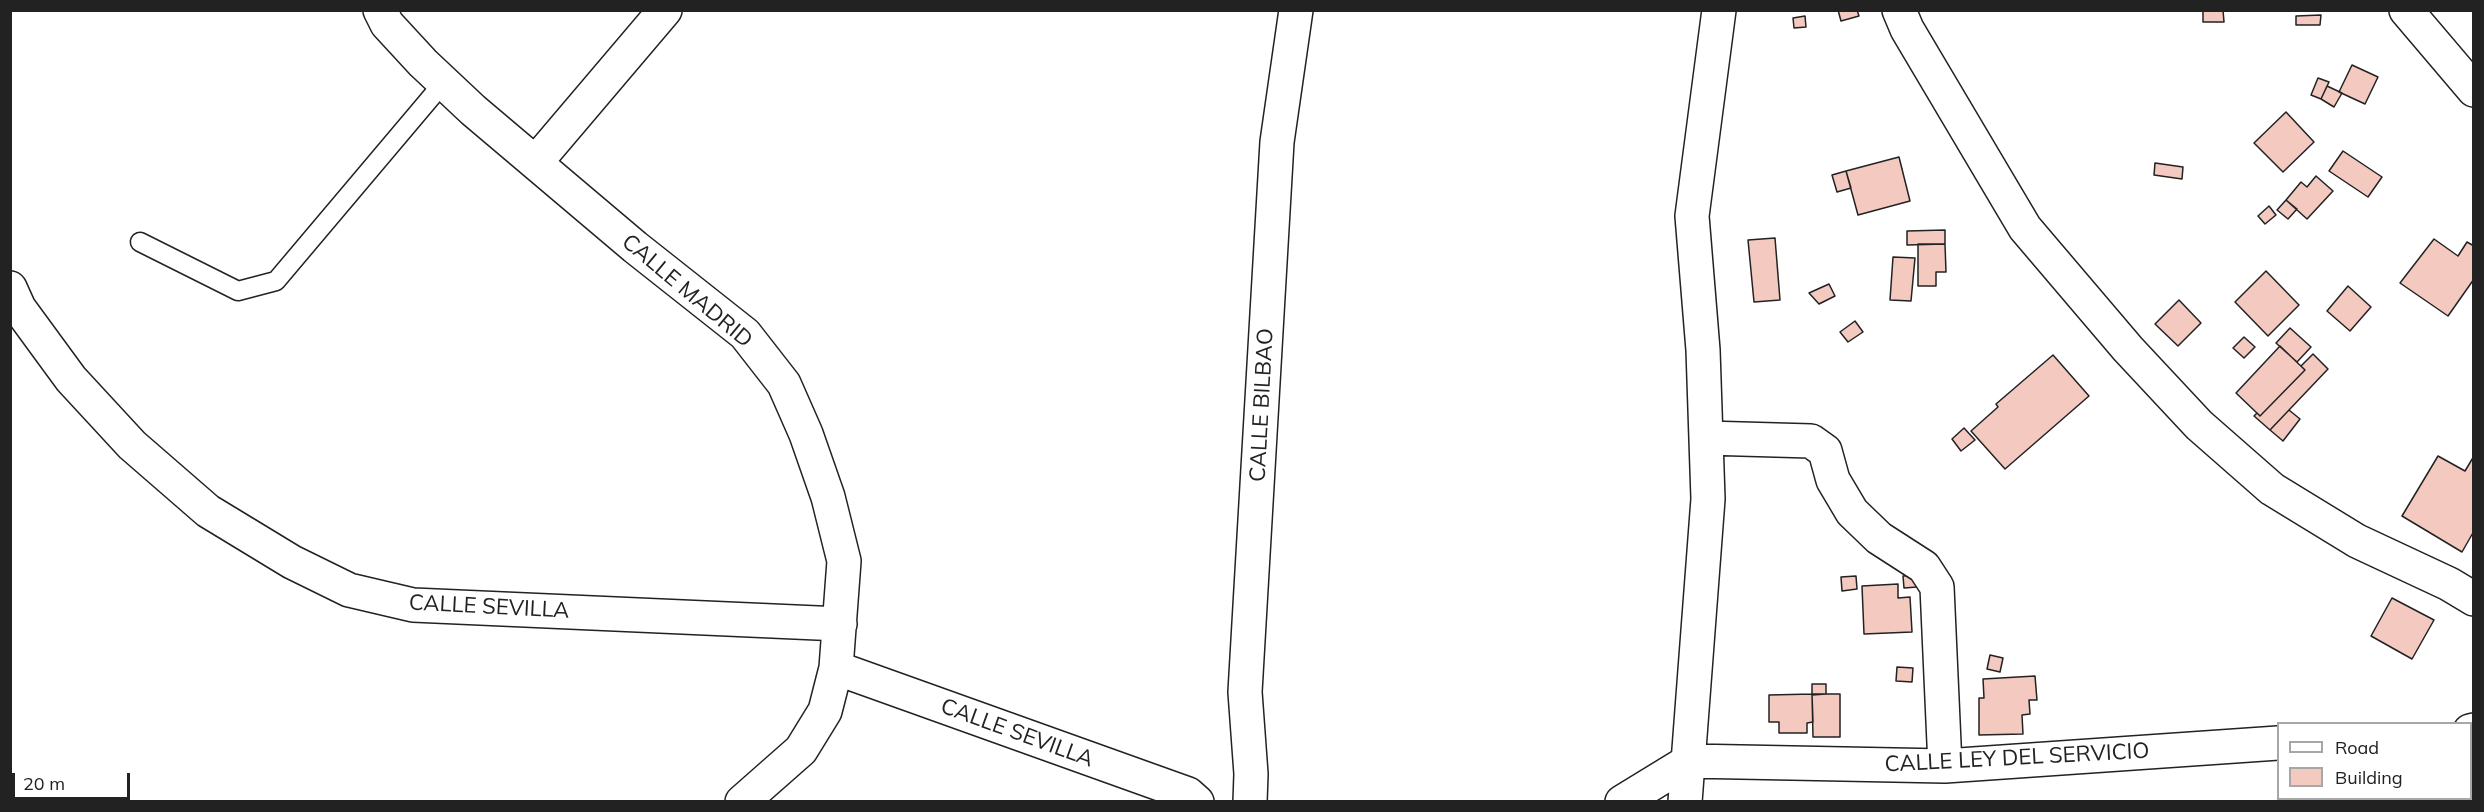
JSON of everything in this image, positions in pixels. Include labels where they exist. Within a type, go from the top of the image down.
[{"type":"street","name":"CALLE MADRID","points":[[380,10],[387,24],[473,110],[635,247],[745,334],[784,384],[806,434],[828,497],[844,561],[836,668],[825,711],[801,750],[742,801]]},
{"type":"street","points":[[536,162],[665,10]]},
{"type":"street","name":"CALLE BILBAO","points":[[1250,801],[1251,774],[1245,692],[1277,142],[1296,10]]},
{"type":"street","points":[[1685,801],[1708,499],[1703,350],[1692,216],[1719,10]]},
{"type":"street","points":[[1899,10],[1907,29],[2025,228],[2128,349],[2199,425],[2272,489],[2357,541],[2449,584],[2474,599]]},
{"type":"street","points":[[2406,10],[2474,90]]},
{"type":"street","name":"CALLE SEVILLA","points":[[10,288],[19,308],[71,379],[132,445],[208,512],[292,562],[349,590],[413,605],[840,624]]},
{"type":"street","points":[[1706,438],[1811,441],[1825,451],[1833,480],[1852,512],[1879,538],[1924,567],[1937,588],[1945,766]]},
{"type":"street","name":"CALLE SEVILLA","points":[[836,668],[1188,794],[1197,801]]},
{"type":"street","name":"CALLE LEY DEL SERVICIO","points":[[1689,760],[1945,766],[2277,743]]},
{"type":"street","points":[[1622,801],[1689,760]]},
{"type":"lane","points":[[140,242],[238,291],[276,281],[444,82]]},
{"type":"building","points":[[1838,10],[1857,10],[1859,16],[1841,21]]},
{"type":"building","points":[[2203,10],[2223,10],[2224,22],[2203,22]]},
{"type":"building","points":[[2321,15],[2320,25],[2296,25],[2296,16]]},
{"type":"building","points":[[1805,16],[1806,27],[1794,28],[1793,18]]},
{"type":"building","points":[[2352,65],[2378,77],[2365,104],[2339,92]]},
{"type":"building","points":[[2318,78],[2329,82],[2321,99],[2311,95]]},
{"type":"building","points":[[2327,86],[2342,93],[2334,107],[2321,99]]},
{"type":"building","points":[[2286,112],[2314,142],[2283,172],[2254,143]]},
{"type":"building","points":[[2343,151],[2382,177],[2368,197],[2329,171]]},
{"type":"building","points":[[1899,157],[1910,201],[1858,215],[1846,171]]},
{"type":"building","points":[[2155,163],[2183,167],[2182,179],[2154,175]]},
{"type":"building","points":[[1846,171],[1851,188],[1837,192],[1832,175]]},
{"type":"building","points":[[2316,176],[2333,191],[2307,219],[2286,200],[2301,182],[2307,187]]},
{"type":"building","points":[[2286,200],[2297,209],[2288,219],[2277,210]]},
{"type":"building","points":[[2269,206],[2276,215],[2265,224],[2258,216]]},
{"type":"building","points":[[1945,230],[1945,244],[1907,245],[1907,231]]},
{"type":"building","points":[[1775,238],[1780,300],[1754,302],[1748,240]]},
{"type":"building","points":[[2434,239],[2458,256],[2467,242],[2474,246],[2474,279],[2448,316],[2400,283]]},
{"type":"building","points":[[1918,244],[1945,244],[1946,272],[1936,272],[1936,286],[1918,286]]},
{"type":"building","points":[[1893,257],[1915,258],[1911,301],[1890,300]]},
{"type":"building","points":[[2266,271],[2299,305],[2268,336],[2235,302]]},
{"type":"building","points":[[1829,284],[1835,296],[1819,304],[1809,293]]},
{"type":"building","points":[[2348,286],[2371,307],[2350,331],[2327,311]]},
{"type":"building","points":[[2179,300],[2201,323],[2178,346],[2155,324]]},
{"type":"building","points":[[1855,321],[1863,332],[1848,342],[1840,332]]},
{"type":"building","points":[[2290,328],[2311,347],[2297,362],[2276,343]]},
{"type":"building","points":[[2244,337],[2255,347],[2244,358],[2233,348]]},
{"type":"building","points":[[2280,346],[2305,370],[2260,416],[2236,393]]},
{"type":"building","points":[[2313,354],[2328,369],[2270,430],[2254,416],[2257,413],[2260,416],[2305,370],[2301,366]]},
{"type":"building","points":[[2053,355],[2089,396],[2005,469],[1971,431],[1998,407],[1996,404]]},
{"type":"building","points":[[2289,410],[2300,419],[2283,441],[2270,430]]},
{"type":"building","points":[[1964,428],[1975,440],[1961,451],[1952,439]]},
{"type":"building","points":[[2438,456],[2465,471],[2474,456],[2474,531],[2462,552],[2402,516]]},
{"type":"building","points":[[1916,575],[1917,587],[1904,588],[1903,576]]},
{"type":"building","points":[[1856,576],[1857,589],[1842,591],[1841,577]]},
{"type":"building","points":[[1898,584],[1898,598],[1910,597],[1912,632],[1864,634],[1862,586]]},
{"type":"building","points":[[2392,598],[2434,620],[2412,659],[2371,636]]},
{"type":"building","points":[[1990,655],[2003,658],[2000,672],[1987,669]]},
{"type":"building","points":[[1897,667],[1913,668],[1912,682],[1896,681]]},
{"type":"building","points":[[2035,676],[2037,700],[2029,700],[2030,714],[2022,715],[2023,734],[1979,735],[1979,698],[1984,698],[1983,679]]},
{"type":"building","points":[[1812,684],[1826,684],[1826,694],[1812,695]]},
{"type":"building","points":[[1812,694],[1813,722],[1807,723],[1807,733],[1779,733],[1779,722],[1769,722],[1769,695]]},
{"type":"building","points":[[1812,694],[1840,694],[1840,737],[1813,737]]}]
